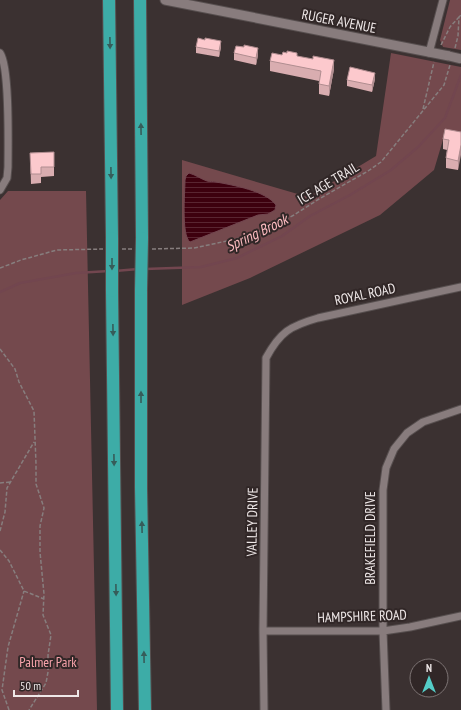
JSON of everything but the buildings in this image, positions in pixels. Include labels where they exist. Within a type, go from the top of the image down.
[{"type":"highway","points":[[109,2],[117,710]]},
{"type":"highway","points":[[140,6],[142,238],[141,488],[145,710]]},
{"type":"street","name":"RUGER AVENUE","points":[[165,0],[461,59]]},
{"type":"street","points":[[429,53],[443,0]]},
{"type":"street","points":[[0,190],[7,178],[8,167],[6,80],[1,56]]},
{"type":"street","name":"ROYAL ROAD","points":[[279,338],[284,333],[299,324],[318,318],[461,287]]},
{"type":"street","name":"VALLEY DRIVE","points":[[264,710],[266,358],[279,338]]},
{"type":"street","name":"BRAKEFIELD DRIVE","points":[[386,710],[383,631],[383,490],[386,468],[394,449],[406,433],[423,422],[461,408]]},
{"type":"street","name":"HAMPSHIRE ROAD","points":[[264,631],[383,631],[461,616]]},
{"type":"path","name":"ICE AGE TRAIL","points":[[151,249],[194,248],[236,239],[267,230],[381,162],[444,85],[458,36],[459,17],[461,15]]},
{"type":"path","points":[[0,268],[57,250],[104,249]]},
{"type":"path","points":[[119,249],[135,249]]},
{"type":"path","points":[[0,349],[15,369],[19,382],[34,411],[36,484],[44,508],[40,526],[40,552],[44,599],[43,615],[51,635],[46,683],[29,710]]},
{"type":"path","points":[[0,531],[5,512],[7,488],[35,440]]},
{"type":"path","points":[[0,484],[10,482]]},
{"type":"path","points":[[0,550],[9,561],[24,591],[44,599]]},
{"type":"path","points":[[9,710],[2,690],[8,647],[24,591]]},
{"type":"green space","points":[[450,0],[461,0],[461,50],[443,47],[440,40]]},
{"type":"green space","points":[[391,53],[461,67],[461,136],[445,133],[434,170],[380,215],[250,278],[182,305],[182,160],[308,197],[376,156]]},
{"type":"green space","name":"Palmer Park","points":[[8,191],[86,191],[97,710],[0,710],[0,200]]},
{"type":"shaded area","points":[[189,173],[207,181],[231,185],[257,192],[271,200],[276,205],[275,210],[268,214],[258,215],[190,242],[187,238],[184,223],[185,180]]},
{"type":"waterway","name":"Spring Brook","points":[[145,269],[201,267],[237,258],[282,236],[310,216],[350,195],[391,170],[418,147],[445,118],[461,75]]},
{"type":"waterway","name":"Spring Brook","points":[[115,271],[138,269]]},
{"type":"waterway","name":"Spring Brook","points":[[0,292],[20,283],[76,273],[109,271]]}]
